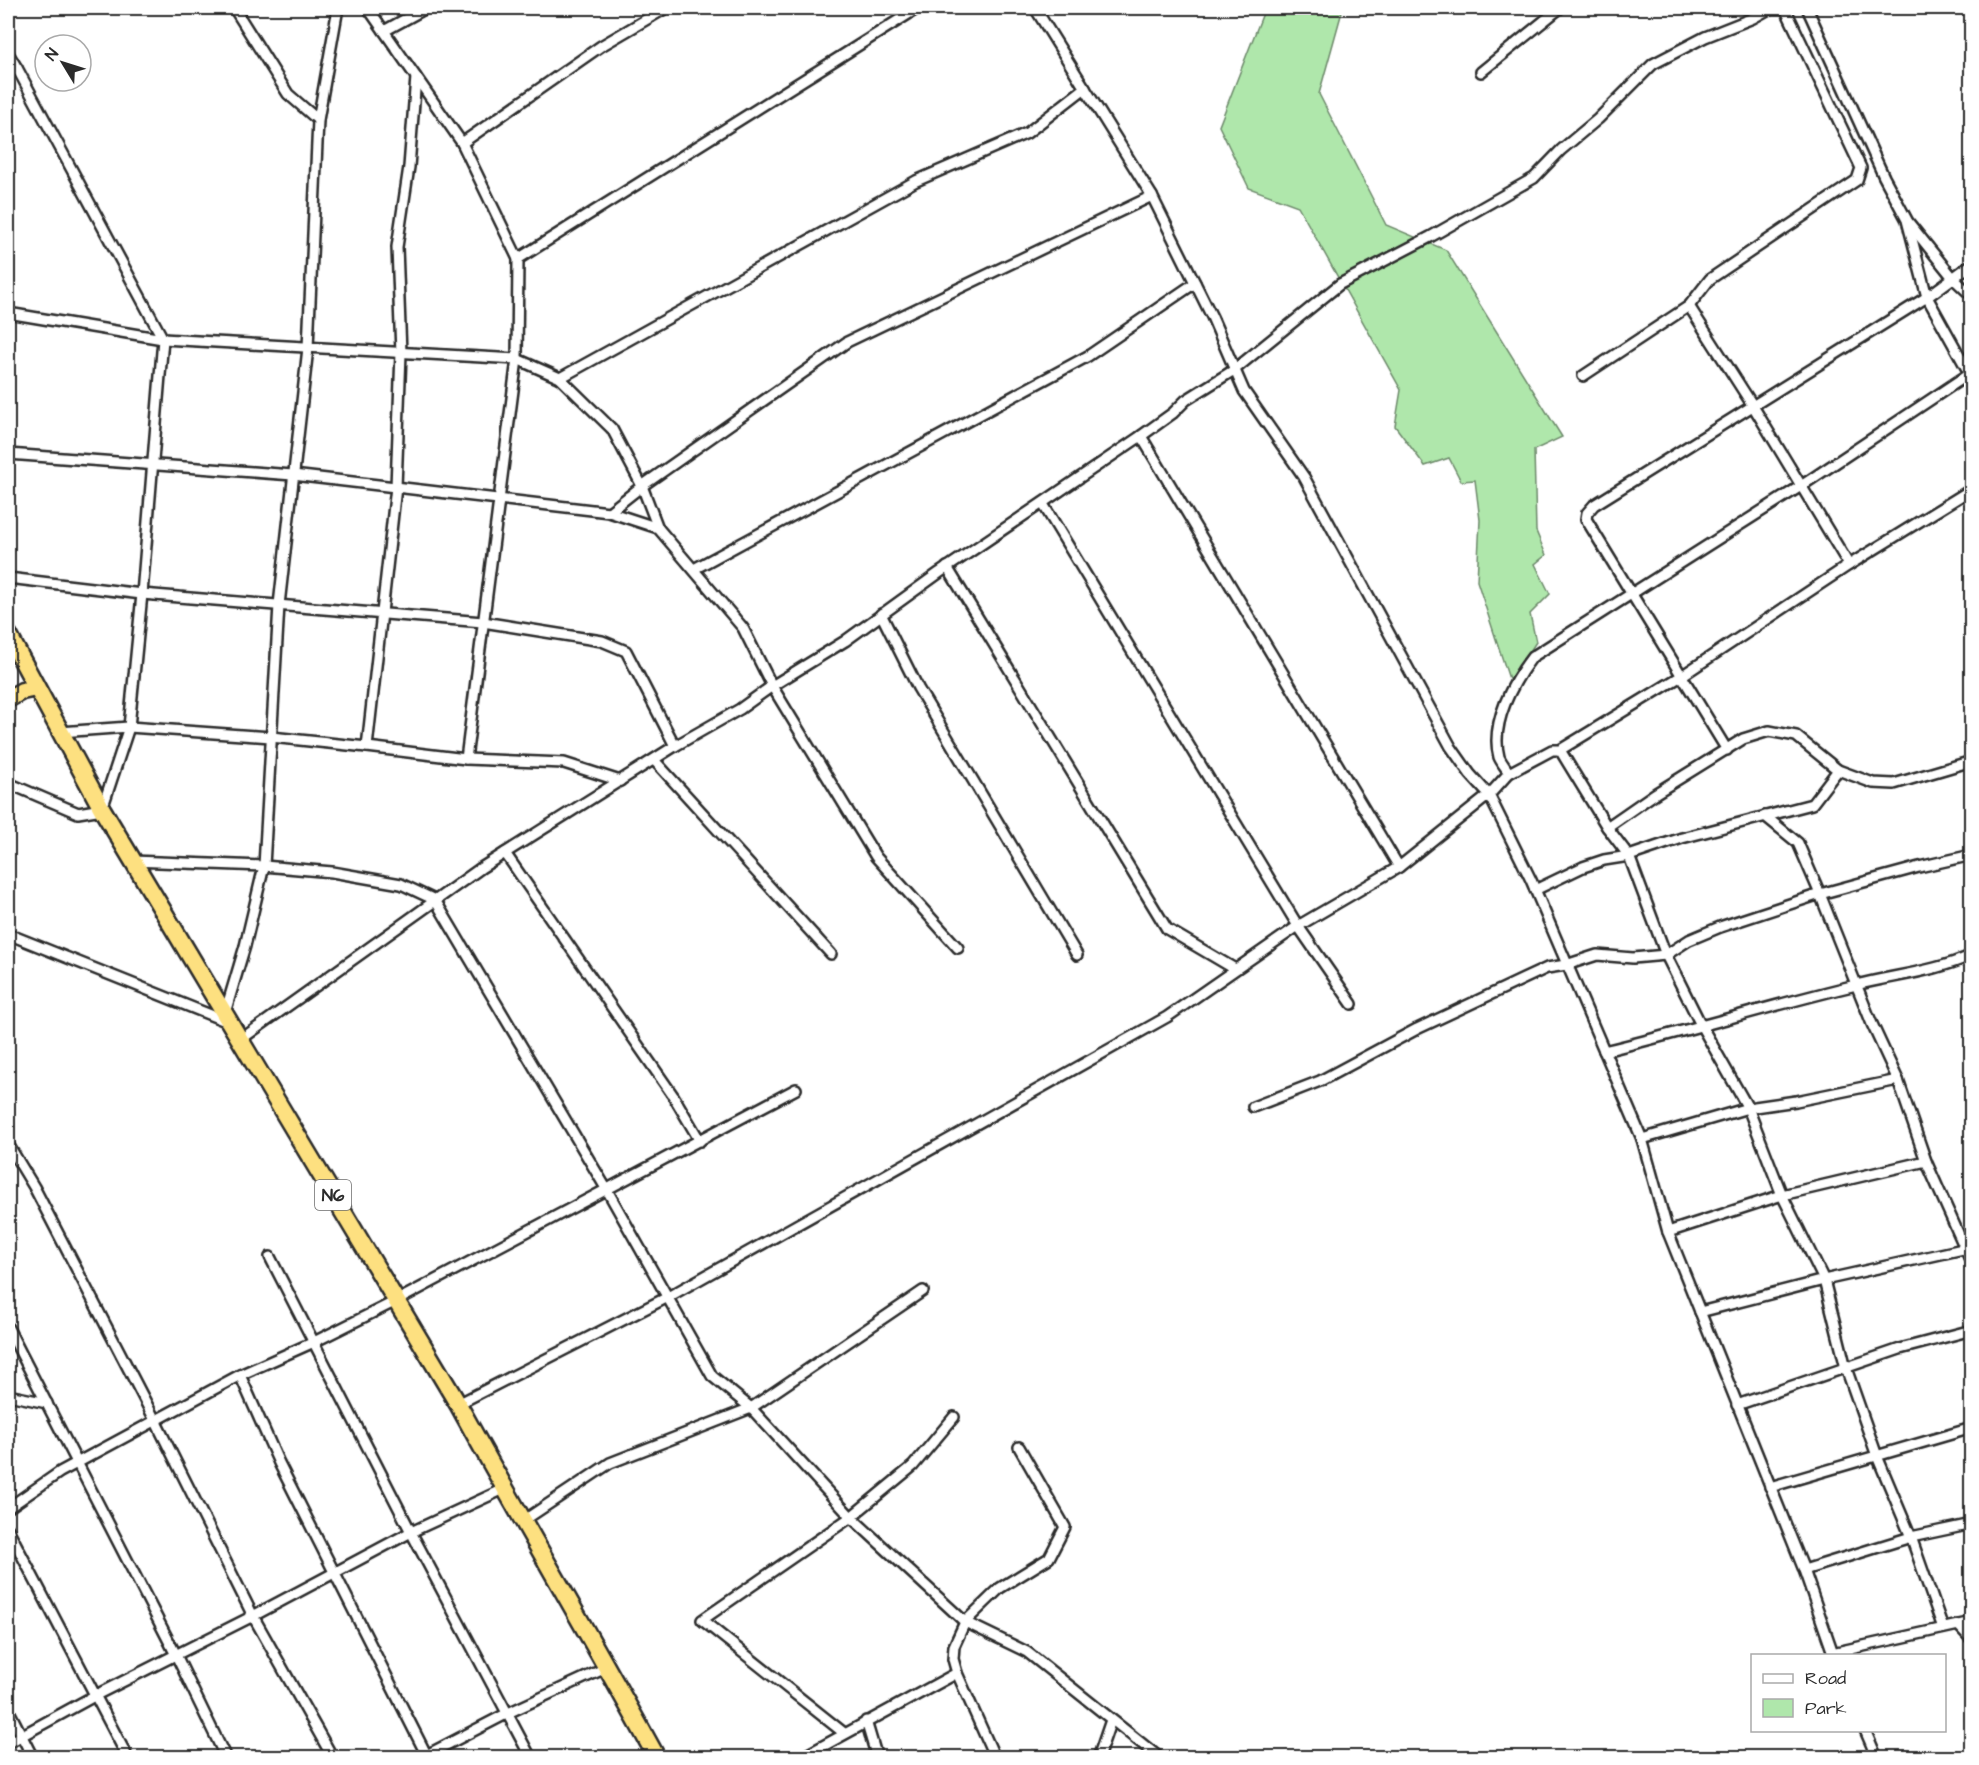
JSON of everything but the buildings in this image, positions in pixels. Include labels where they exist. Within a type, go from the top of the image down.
[{"type":"highway","name":"N6","points":[[8,634],[132,861],[458,1404],[504,1489],[608,1667],[657,1758]]},
{"type":"highway","points":[[8,699],[22,691],[36,688]]},
{"type":"street","points":[[234,8],[288,94],[318,120]]},
{"type":"street","points":[[8,934],[227,1018],[264,866],[279,604],[308,348],[318,120],[338,8]]},
{"type":"street","points":[[368,8],[462,143],[518,260],[517,359],[497,500],[466,759]]},
{"type":"street","points":[[384,31],[426,8]]},
{"type":"street","points":[[462,143],[601,46],[666,8]]},
{"type":"street","points":[[518,260],[918,8]]},
{"type":"street","points":[[1035,8],[1152,196],[1196,283],[1244,391],[1304,477],[1450,747],[1489,795],[1535,890],[1642,1139],[1668,1232],[1804,1570],[1833,1654],[1971,1622]]},
{"type":"street","points":[[1480,72],[1560,8]]},
{"type":"street","points":[[240,1040],[435,900],[505,853],[675,746],[740,709],[772,686],[845,641],[947,567],[1141,436],[1173,413],[1186,400],[1234,370],[1340,284],[1449,227],[1534,178],[1653,64],[1705,37],[1753,18],[1771,8]]},
{"type":"street","points":[[1583,376],[1679,310],[1689,306],[1710,279],[1857,180],[1861,168],[1785,8]]},
{"type":"street","points":[[1807,8],[1884,177],[1907,220],[1954,279],[1971,296]]},
{"type":"street","points":[[8,53],[163,339],[129,728],[102,809],[78,813],[8,783]]},
{"type":"street","points":[[8,74],[17,68]]},
{"type":"street","points":[[368,747],[396,487],[401,353],[397,248],[408,167],[416,77]]},
{"type":"street","points":[[560,378],[916,181],[1027,133],[1085,88]]},
{"type":"street","points":[[609,512],[642,486],[847,342],[1152,196]]},
{"type":"street","points":[[1509,773],[1499,758],[1497,732],[1508,695],[1532,657],[1801,486],[1971,374],[1927,297],[1907,220]]},
{"type":"street","points":[[1727,750],[1586,519],[1587,513],[1594,505],[1927,297],[1954,279],[1971,264]]},
{"type":"street","points":[[694,569],[1088,356],[1196,283]]},
{"type":"street","points":[[1689,306],[1753,406],[1849,565]]},
{"type":"street","points":[[8,313],[163,339],[517,359],[560,378],[612,429],[642,486],[658,528],[743,628],[772,686],[876,857],[958,948]]},
{"type":"street","points":[[1141,436],[1399,867]]},
{"type":"street","points":[[8,454],[293,475],[609,512],[658,528]]},
{"type":"street","points":[[458,1404],[668,1297],[1167,1017],[1298,926],[1399,867],[1489,795],[1509,773],[1552,750],[1560,750],[1683,675],[1849,565],[1971,489]]},
{"type":"street","points":[[1043,504],[1298,926],[1352,1004]]},
{"type":"street","points":[[947,567],[1167,929],[1235,969]]},
{"type":"street","points":[[8,578],[142,594],[483,622],[602,641],[626,651],[675,746]]},
{"type":"street","points":[[882,614],[918,688],[1077,955]]},
{"type":"street","points":[[60,732],[129,728],[271,736],[466,759],[564,763],[620,781]]},
{"type":"street","points":[[1607,827],[1656,793],[1743,739],[1769,731],[1796,735],[1838,770],[1873,783],[1894,784],[1971,761]]},
{"type":"street","points":[[1560,750],[1607,827],[1629,856],[1666,955],[1702,1027],[1748,1108],[1782,1195],[1824,1280],[1846,1368],[1877,1456],[1911,1537],[1943,1628]]},
{"type":"street","points":[[654,760],[831,954]]},
{"type":"street","points":[[1535,890],[1604,860],[1629,856],[1682,838],[1812,804],[1838,770]]},
{"type":"street","points":[[1765,816],[1798,843],[1872,1024],[1898,1080],[1926,1161],[1968,1249],[1971,1264]]},
{"type":"street","points":[[505,853],[674,1097],[700,1141]]},
{"type":"street","points":[[1253,1107],[1320,1081],[1417,1029],[1547,968],[1566,965],[1597,955],[1633,958],[1666,955],[1689,940],[1720,927],[1820,894],[1971,855]]},
{"type":"street","points":[[132,861],[264,866],[332,872],[401,884],[435,900],[607,1190],[712,1376],[751,1408],[851,1517],[965,1622],[1028,1652],[1160,1758]]},
{"type":"street","points":[[1604,1052],[1857,985],[1951,964],[1971,955]]},
{"type":"street","points":[[1642,1139],[1748,1108],[1796,1101],[1898,1080]]},
{"type":"street","points":[[8,1508],[60,1472],[240,1375],[314,1342],[396,1301],[796,1089]]},
{"type":"street","points":[[8,1144],[34,1187],[156,1422],[253,1616],[333,1758]]},
{"type":"street","points":[[1668,1232],[1782,1195],[1926,1161]]},
{"type":"street","points":[[1700,1312],[1824,1280],[1968,1249]]},
{"type":"street","points":[[270,1257],[411,1532],[531,1758]]},
{"type":"street","points":[[523,1521],[610,1463],[751,1408],[923,1291]]},
{"type":"street","points":[[8,1328],[176,1655],[226,1758]]},
{"type":"street","points":[[1737,1405],[1900,1350],[1971,1330]]},
{"type":"street","points":[[240,1375],[279,1463],[425,1757],[508,1713],[608,1667]]},
{"type":"street","points":[[8,1395],[47,1403]]},
{"type":"street","points":[[844,1733],[702,1620],[851,1517],[913,1466],[954,1417]]},
{"type":"street","points":[[1770,1487],[1971,1428]]},
{"type":"street","points":[[994,1758],[957,1673],[953,1659],[954,1646],[965,1622],[1000,1588],[1049,1558],[1065,1527],[1019,1447]]},
{"type":"street","points":[[8,1743],[411,1532],[504,1489]]},
{"type":"street","points":[[1804,1570],[1911,1537],[1971,1524]]},
{"type":"street","points":[[8,1529],[128,1758]]},
{"type":"street","points":[[1958,1625],[1971,1640]]},
{"type":"street","points":[[801,1758],[957,1673]]},
{"type":"street","points":[[8,1708],[33,1758]]},
{"type":"street","points":[[1098,1758],[1111,1720]]},
{"type":"street","points":[[866,1721],[878,1758]]},
{"type":"street","points":[[1865,1732],[1877,1758]]},
{"type":"green space","points":[[1265,8],[1343,8],[1319,94],[1386,225],[1446,250],[1562,437],[1534,450],[1536,531],[1546,555],[1535,564],[1550,594],[1530,614],[1536,642],[1510,682],[1477,581],[1480,520],[1475,480],[1461,481],[1449,458],[1425,466],[1395,426],[1401,390],[1298,206],[1249,188],[1219,126]]}]
